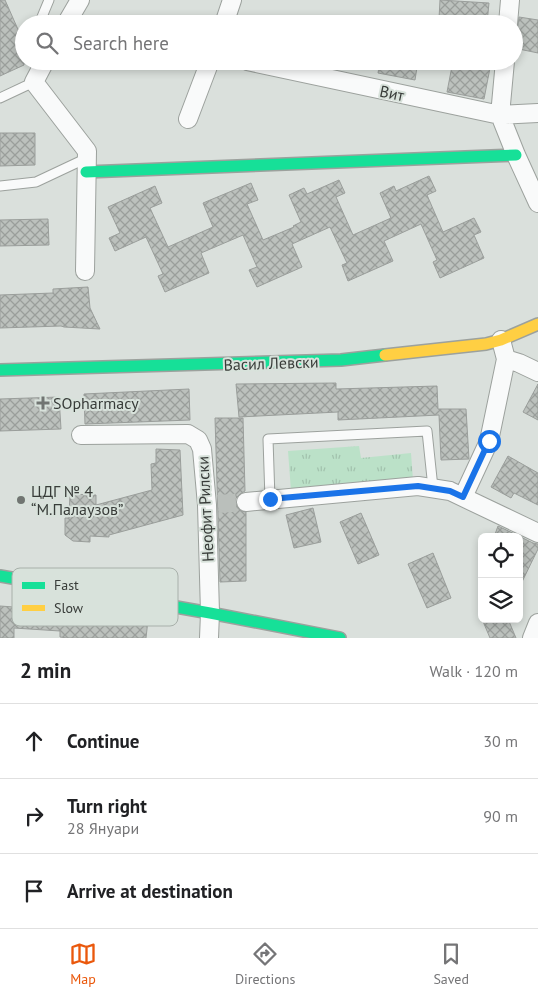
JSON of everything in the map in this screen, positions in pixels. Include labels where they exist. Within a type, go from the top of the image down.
[{"type":"street","points":[[71,15],[80,0]]},
{"type":"street","points":[[227,15],[232,0]]},
{"type":"street","points":[[509,15],[510,0]]},
{"type":"street","points":[[40,70],[34,82],[87,151],[84,271]]},
{"type":"street","points":[[188,119],[207,70]]},
{"type":"street","name":"Вит","points":[[288,70],[500,115],[538,113]]},
{"type":"street","points":[[504,70],[500,115],[538,203]]},
{"type":"street","points":[[87,165],[516,155]]},
{"type":"street","name":"Васил Левски","points":[[0,370],[341,360],[486,344],[501,340],[538,324]]},
{"type":"street","points":[[463,497],[489,441],[506,359],[501,340]]},
{"type":"street","points":[[506,359],[538,372]]},
{"type":"street","name":"Неофит Рилски","points":[[81,435],[188,434],[198,440],[202,450],[212,505],[209,638]]},
{"type":"street","points":[[246,502],[418,486],[450,491],[538,532]]},
{"type":"street","points":[[178,608],[340,638]]},
{"type":"street","points":[[532,638],[538,623]]},
{"type":"lane","points":[[42,15],[49,0]]},
{"type":"lane","points":[[0,98],[34,82]]},
{"type":"lane","points":[[0,186],[36,182],[87,165]]},
{"type":"lane","points":[[270,499],[268,439],[427,431],[432,488]]},
{"type":"green space","points":[[359,446],[361,458],[411,453],[413,480],[291,491],[288,451]]},
{"type":"building","points":[[0,0],[5,0],[15,23],[15,69],[0,76]]},
{"type":"building","points":[[440,0],[489,3],[488,15],[439,15]]},
{"type":"building","points":[[523,18],[538,20],[538,53],[523,50]]},
{"type":"building","points":[[378,70],[417,70],[415,80],[378,73]]},
{"type":"building","points":[[451,70],[490,70],[484,99],[447,92]]},
{"type":"building","points":[[0,133],[35,133],[35,165],[0,166]]},
{"type":"building","points":[[429,176],[436,191],[427,195],[443,232],[474,218],[481,232],[474,235],[484,258],[440,278],[433,262],[437,260],[421,224],[384,241],[393,261],[348,281],[342,265],[347,263],[330,227],[292,244],[302,267],[257,287],[249,270],[257,267],[243,235],[201,253],[209,273],[165,292],[158,276],[163,274],[146,237],[115,251],[109,238],[120,233],[108,207],[155,186],[162,203],[150,208],[168,247],[213,227],[203,203],[251,183],[258,200],[247,204],[263,240],[294,227],[301,222],[289,195],[304,188],[307,194],[339,180],[345,193],[336,197],[353,235],[391,218],[380,193],[394,186],[396,191]]},
{"type":"building","points":[[48,219],[49,245],[0,246],[0,220]]},
{"type":"building","points":[[88,287],[90,308],[100,329],[61,326],[0,328],[0,295],[53,293],[53,289]]},
{"type":"building","points":[[336,383],[336,389],[437,386],[438,409],[466,409],[469,459],[441,460],[439,415],[338,420],[338,412],[239,417],[236,384]]},
{"type":"building","points":[[538,384],[538,420],[523,412]]},
{"type":"building","points":[[189,389],[190,420],[85,424],[84,394]]},
{"type":"building","points":[[59,397],[61,429],[0,431],[0,399]]},
{"type":"building","points":[[215,418],[243,418],[245,491],[236,498],[235,502],[241,511],[246,512],[246,581],[220,582]]},
{"type":"building","points":[[156,449],[180,450],[183,515],[109,535],[109,537],[90,536],[90,542],[73,541],[65,535],[65,518],[69,518],[70,494],[96,495],[96,505],[152,490],[151,464],[156,463]]},
{"type":"building","points":[[508,456],[538,473],[538,505],[514,493],[511,498],[491,487]]},
{"type":"building","points":[[313,508],[321,542],[294,548],[286,515]]},
{"type":"building","points":[[361,513],[379,555],[358,564],[340,522]]},
{"type":"building","points":[[498,526],[512,533],[495,533]]},
{"type":"building","points":[[523,538],[538,544],[538,549],[523,580]]},
{"type":"building","points":[[433,553],[451,598],[427,608],[408,564]]},
{"type":"building","points":[[0,606],[12,607],[12,626],[147,626],[146,638],[67,638],[60,637],[60,631],[14,628],[14,638],[0,638]]},
{"type":"building","points":[[484,623],[510,623],[516,638],[490,638]]},
{"type":"tunnel","points":[[218,504],[246,502]]},
{"type":"traffic: fast","points":[[86,172],[516,155]]},
{"type":"traffic: fast","points":[[0,370],[341,360],[385,355]]},
{"type":"traffic: fast","points":[[0,576],[12,578]]},
{"type":"traffic: fast","points":[[178,607],[340,638]]},
{"type":"traffic: slow","points":[[385,355],[486,344],[501,340],[538,324]]},
{"type":"place","name":"SOpharmacy","points":[[43,403]]},
{"type":"place","name":"ЦДГ № 4 “М.Палаузов”","points":[[21,500]]},
{"type":"route","points":[[270,499],[418,486],[450,491],[463,497],[489,441]]}]
